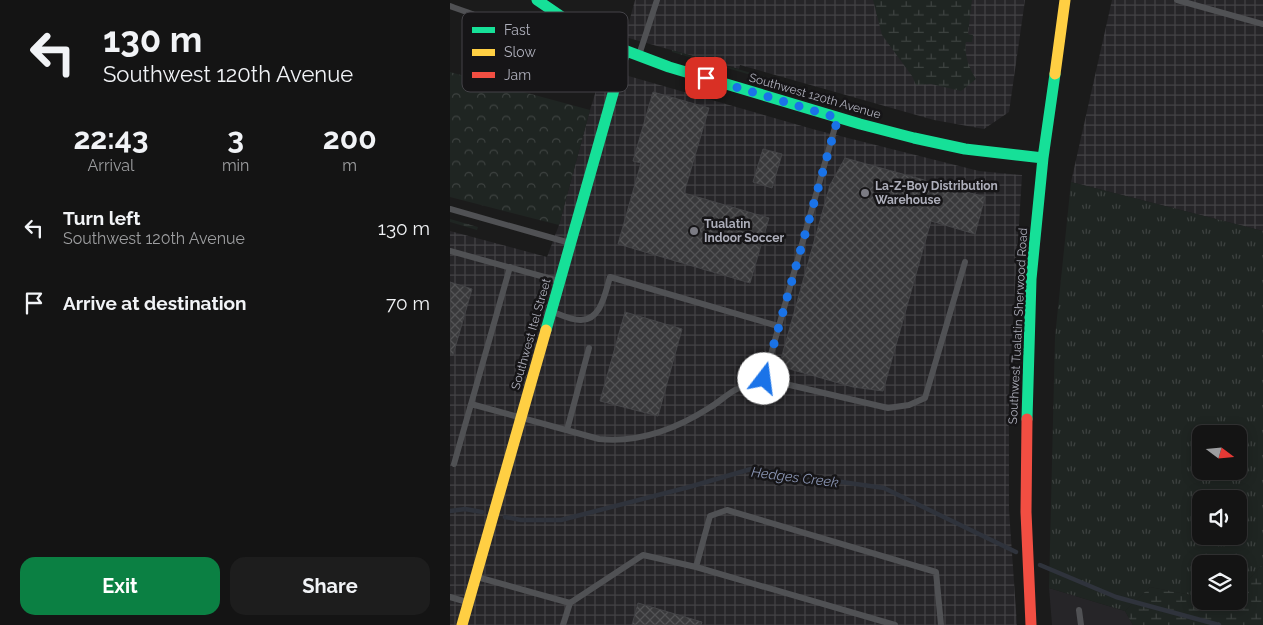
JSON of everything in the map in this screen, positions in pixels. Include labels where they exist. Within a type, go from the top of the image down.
[{"type":"main road","name":"Southwest 120th Avenue","points":[[537,0],[555,12]]},
{"type":"main road","name":"Southwest Tualatin Sherwood Road","points":[[1031,625],[1026,512],[1027,395],[1031,279],[1043,158],[1065,0]]},
{"type":"main road","name":"Southwest 120th Avenue","points":[[628,52],[669,67],[838,118],[914,138],[965,149],[1043,158]]},
{"type":"main road","name":"Southwest Itel Street","points":[[462,625],[613,92]]},
{"type":"lane","points":[[639,56],[657,0]]},
{"type":"lane","points":[[1177,0],[1263,24]]},
{"type":"lane","points":[[450,6],[465,12]]},
{"type":"lane","points":[[764,379],[838,118]]},
{"type":"lane","points":[[450,209],[571,243]]},
{"type":"lane","points":[[450,251],[560,281]]},
{"type":"lane","points":[[471,404],[599,439],[616,441],[642,437],[674,426],[708,409],[734,391],[764,379],[888,408],[909,405],[925,398],[965,262]]},
{"type":"lane","points":[[454,464],[510,267]]},
{"type":"lane","points":[[552,312],[580,320],[590,319],[598,311],[610,277],[778,326]]},
{"type":"lane","points":[[567,430],[589,348]]},
{"type":"lane","points":[[696,567],[710,516],[727,510],[936,572],[942,625]]},
{"type":"lane","points":[[563,625],[570,603],[643,555],[696,567],[895,625]]},
{"type":"lane","points":[[476,577],[570,603]]},
{"type":"lane","points":[[450,597],[469,602]]},
{"type":"lane","points":[[1079,610],[1081,625]]},
{"type":"shaded area","points":[[635,0],[1025,0],[1009,112],[984,129],[934,120],[740,65],[739,69],[628,38],[628,26]]},
{"type":"shaded area","points":[[1112,0],[1263,0],[1263,231],[1071,182]]},
{"type":"shaded area","points":[[628,76],[816,130],[979,171],[1022,175],[1009,388],[1009,510],[1017,625],[450,625],[450,231],[547,257],[559,225],[596,92],[628,92]]},
{"type":"shaded area","points":[[1049,588],[1125,611],[1133,625],[1052,625]]},
{"type":"green space","points":[[873,0],[972,0],[968,34],[973,35],[972,42],[966,42],[966,56],[976,79],[961,91],[931,84],[916,85],[912,76],[882,35]]},
{"type":"green space","points":[[672,50],[810,90],[810,92],[672,52]]},
{"type":"green space","points":[[450,72],[462,75],[462,92],[524,92],[590,110],[559,225],[450,197]]},
{"type":"green space","points":[[1071,182],[1263,231],[1263,564],[1247,581],[1247,555],[1192,555],[1192,595],[1150,587],[1125,611],[1049,588],[1055,337]]},
{"type":"green space","points":[[450,219],[478,227],[477,230],[450,222]]},
{"type":"green space","points":[[1263,564],[1263,625],[1133,625],[1125,611],[1150,587],[1192,595],[1192,610],[1247,610],[1247,581]]},
{"type":"building","name":"Tualatin Indoor Soccer","points":[[653,92],[709,108],[684,193],[769,218],[750,283],[618,244],[641,163],[633,161]]},
{"type":"building","points":[[763,149],[782,154],[772,188],[753,182]]},
{"type":"building","points":[[845,158],[985,197],[975,234],[931,221],[883,391],[853,387],[779,366],[830,185]]},
{"type":"building","points":[[450,282],[472,289],[453,355],[450,355]]},
{"type":"building","points":[[625,312],[682,329],[658,416],[600,401]]},
{"type":"building","points":[[638,603],[702,622],[701,625],[632,625]]},
{"type":"waterway","name":"Hedges Creek","points":[[505,517],[521,520],[561,520],[751,469],[884,488],[1016,552]]},
{"type":"waterway","name":"Hedges Creek","points":[[450,511],[465,509],[482,512]]},
{"type":"waterway","name":"Hedges Creek","points":[[1040,565],[1116,597],[1219,625]]},
{"type":"traffic: fast","points":[[537,0],[555,12]]},
{"type":"traffic: fast","points":[[628,52],[669,67],[860,124],[914,138],[965,149],[1043,158]]},
{"type":"traffic: fast","points":[[1027,419],[1031,279],[1043,158],[1055,74]]},
{"type":"traffic: fast","points":[[546,330],[613,92]]},
{"type":"traffic: slow","points":[[1055,74],[1065,0]]},
{"type":"traffic: slow","points":[[462,625],[546,330]]},
{"type":"traffic: jam","points":[[1027,419],[1026,512],[1031,625]]},
{"type":"place","name":"La-Z-Boy Distribution Warehouse","points":[[865,193]]},
{"type":"place","name":"Tualatin Indoor Soccer","points":[[694,231]]},
{"type":"route","points":[[706,78],[838,118],[764,379]]}]
